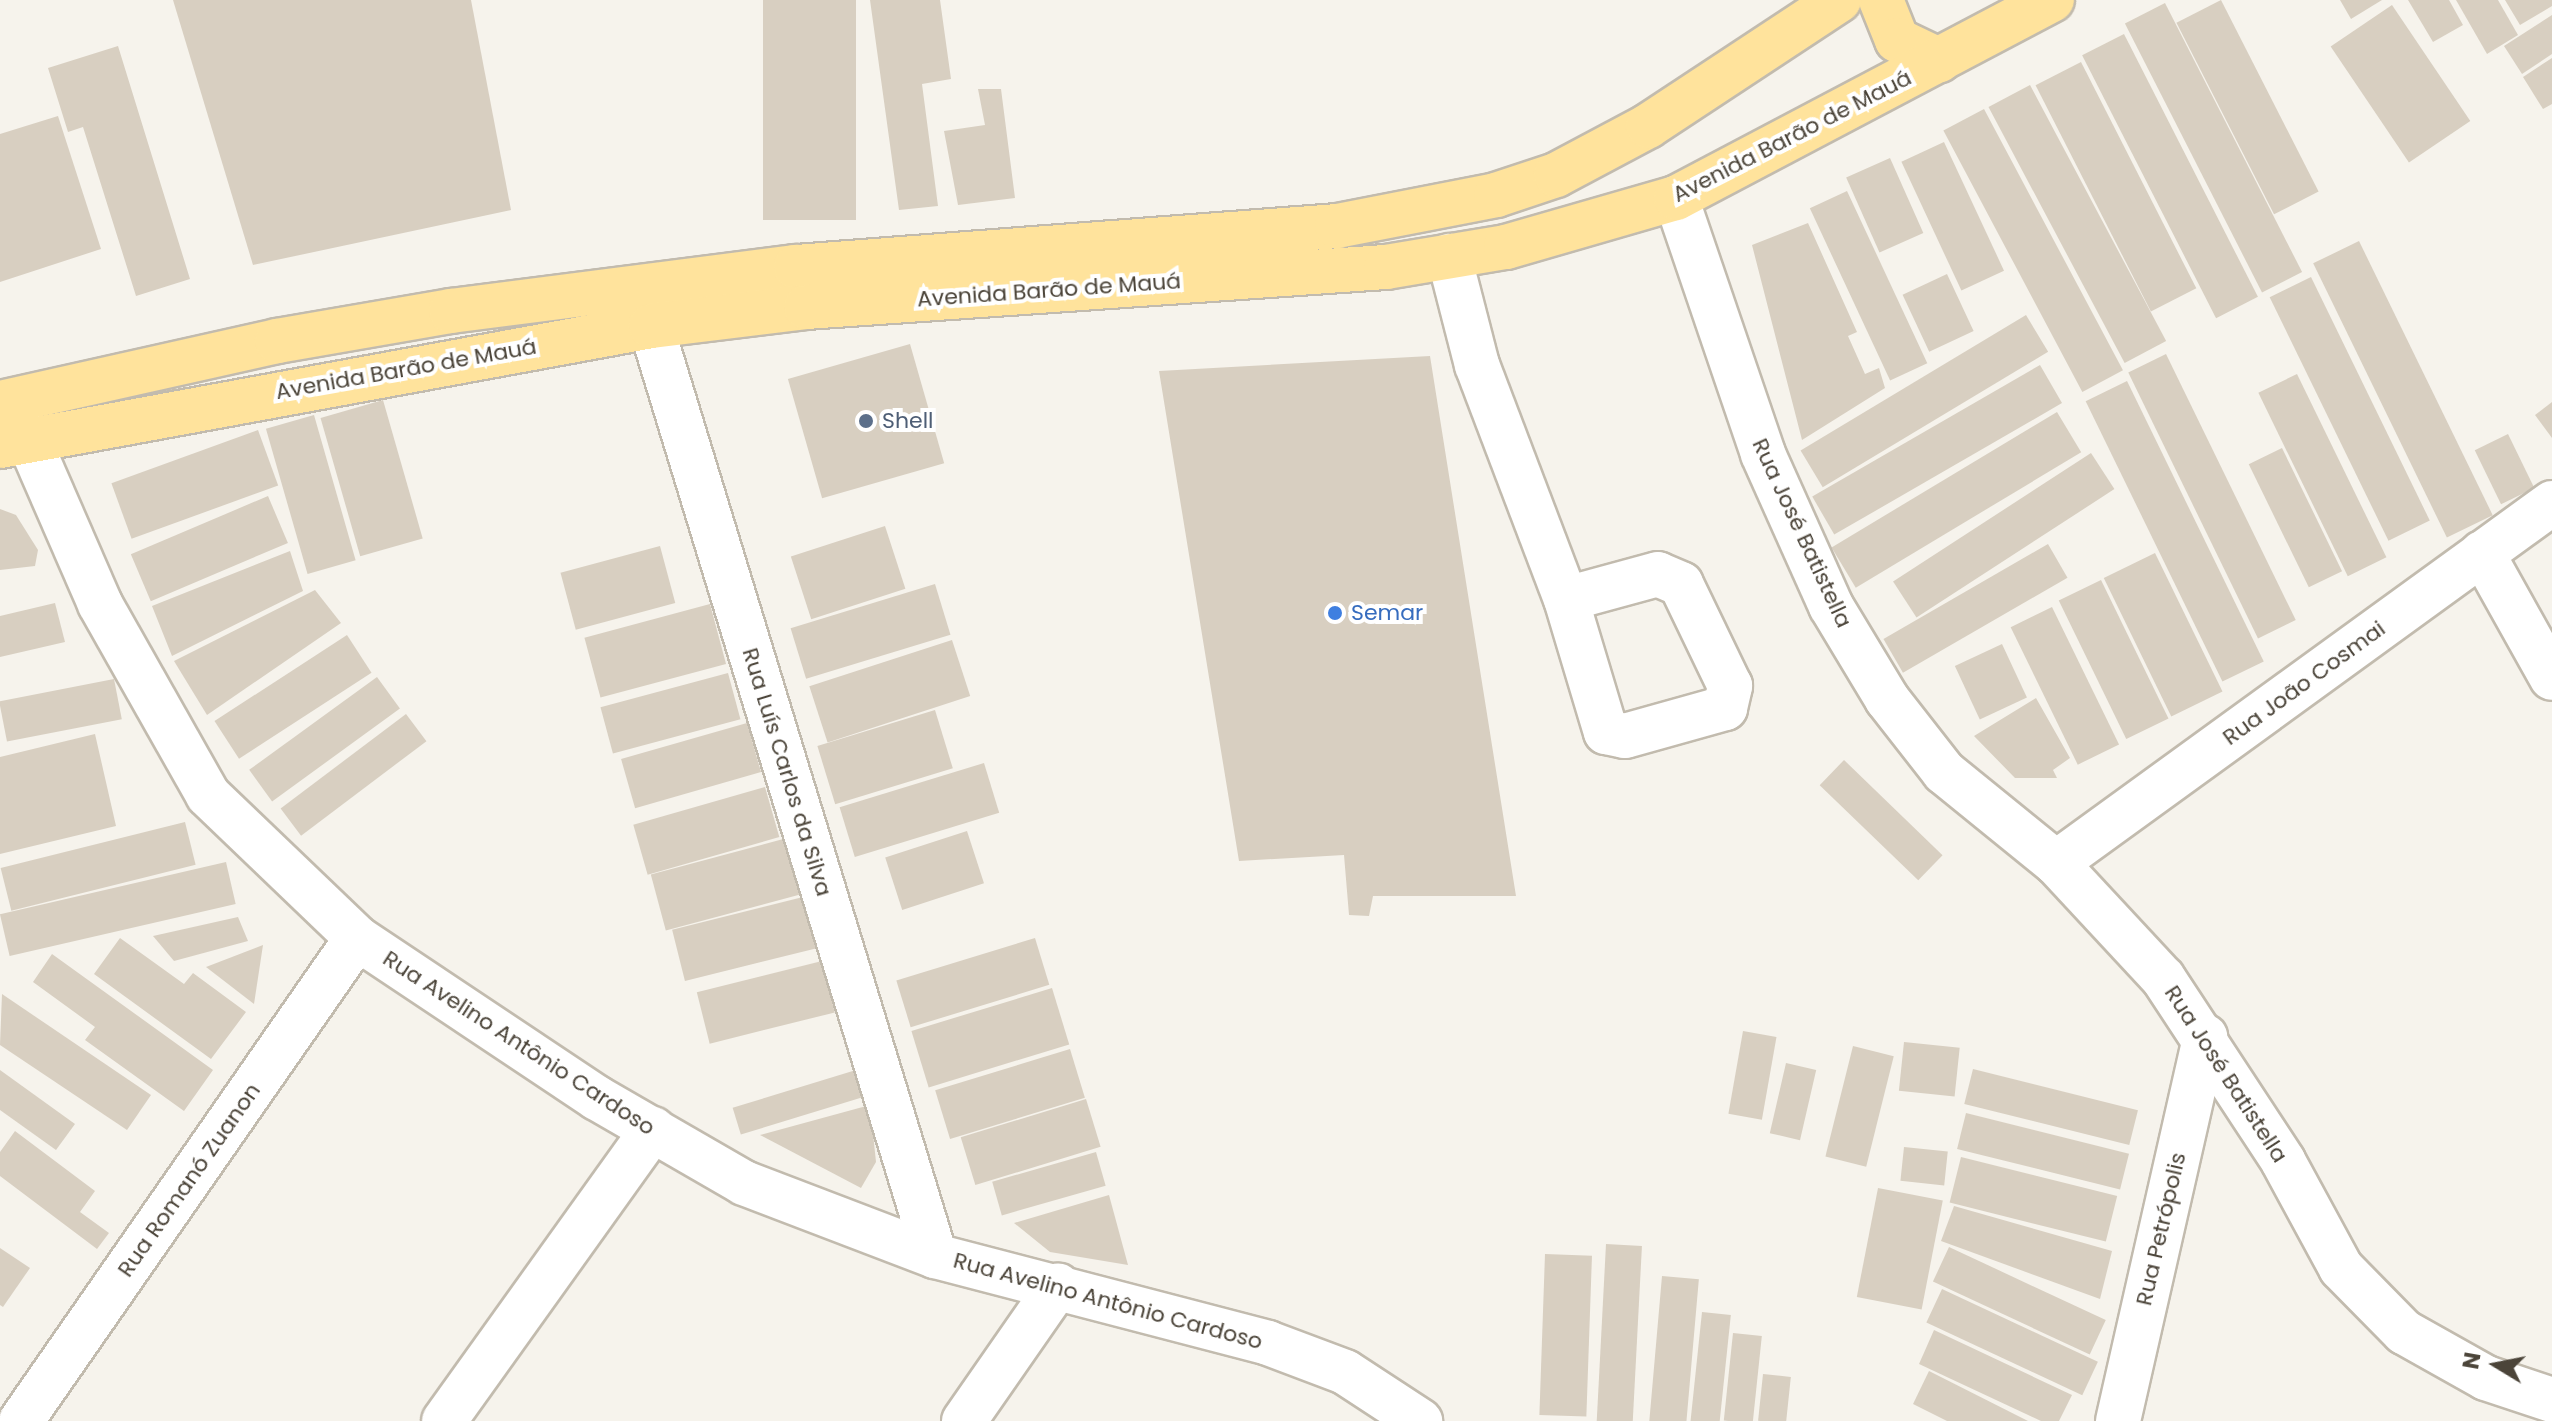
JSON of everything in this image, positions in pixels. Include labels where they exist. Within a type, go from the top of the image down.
[{"type":"main road","name":"Avenida Barão de Mauá","points":[[645,307],[796,267],[1337,226],[1496,195],[1556,175],[1648,126],[1839,0]]},
{"type":"main road","points":[[1881,0],[1897,40],[1939,60]]},
{"type":"main road","name":"Avenida Barão de Mauá","points":[[10,422],[277,341],[645,307],[1449,256],[1676,198],[2052,0]]},
{"type":"street","name":"Rua José Batistella","points":[[1676,198],[1763,454],[1831,606],[1887,699],[1944,772],[2056,863],[2163,978],[2205,1037],[2341,1268],[2404,1332],[2486,1378],[2552,1400]]},
{"type":"street","points":[[1449,256],[1477,365],[1566,599]]},
{"type":"street","name":"Rua Luís Carlos da Silva","points":[[645,307],[935,1256]]},
{"type":"street","name":"Rua Avelino Antônio Cardoso","points":[[10,422],[100,604],[208,795],[357,938],[653,1129],[744,1183],[935,1256],[1268,1343],[1345,1372],[1420,1421]]},
{"type":"street","name":"Rua João Cosmai","points":[[2056,863],[2552,503]]},
{"type":"street","points":[[2482,553],[2552,678]]},
{"type":"street","name":"Rua Romanó Zuanon","points":[[21,1421],[357,938]]},
{"type":"street","name":"Rua Petrópolis","points":[[2118,1421],[2205,1037]]},
{"type":"street","points":[[444,1421],[653,1129]]},
{"type":"street","points":[[964,1421],[1058,1286]]},
{"type":"building","points":[[173,0],[471,0],[511,210],[253,265]]},
{"type":"building","points":[[763,0],[856,0],[856,220],[763,220]]},
{"type":"building","points":[[870,0],[940,0],[951,79],[922,84],[938,206],[899,210]]},
{"type":"building","points":[[2221,0],[2319,192],[2274,214],[2176,23]]},
{"type":"building","points":[[2340,0],[2382,0],[2351,19]]},
{"type":"building","points":[[2408,0],[2449,0],[2463,25],[2433,42]]},
{"type":"building","points":[[2456,0],[2498,0],[2518,35],[2487,54]]},
{"type":"building","points":[[2505,0],[2552,0],[2552,6],[2520,25]]},
{"type":"building","points":[[2165,3],[2302,272],[2262,293],[2125,23]]},
{"type":"building","points":[[2392,5],[2470,121],[2409,162],[2331,46]]},
{"type":"building","points":[[2552,15],[2552,54],[2522,74],[2504,46]]},
{"type":"building","points":[[2124,34],[2258,297],[2216,318],[2082,55]]},
{"type":"building","points":[[118,46],[190,279],[136,296],[83,127],[68,132],[48,68]]},
{"type":"building","points":[[2552,58],[2552,104],[2543,109],[2523,77]]},
{"type":"building","points":[[2081,62],[2196,288],[2151,311],[2036,85]]},
{"type":"building","points":[[2030,85],[2166,341],[2125,363],[1989,107]]},
{"type":"building","points":[[978,89],[1001,89],[1015,198],[958,205],[944,131],[985,125]]},
{"type":"building","points":[[1984,109],[2123,370],[2082,392],[1943,131]]},
{"type":"building","points":[[58,116],[101,249],[0,282],[0,134]]},
{"type":"building","points":[[1944,142],[2004,271],[1961,291],[1901,162]]},
{"type":"building","points":[[1890,158],[1923,233],[1880,252],[1846,178]]},
{"type":"building","points":[[1847,191],[1927,363],[1890,381],[1810,208]]},
{"type":"building","points":[[1808,223],[1857,332],[1848,336],[1865,374],[1879,368],[1885,388],[1802,440],[1752,245]]},
{"type":"building","points":[[2359,241],[2493,515],[2447,537],[2313,263]]},
{"type":"building","points":[[1947,274],[1974,331],[1929,352],[1903,295]]},
{"type":"building","points":[[2311,277],[2430,521],[2388,541],[2270,297]]},
{"type":"building","points":[[2026,315],[2048,352],[1823,487],[1801,450]]},
{"type":"building","name":"Shell","points":[[910,344],[944,463],[822,498],[788,379]]},
{"type":"building","points":[[2166,354],[2296,620],[2258,638],[2128,372]]},
{"type":"building","name":"Semar","points":[[1430,356],[1516,896],[1373,896],[1369,916],[1349,915],[1344,855],[1239,861],[1159,371]]},
{"type":"building","points":[[2040,365],[2062,403],[1834,535],[1812,497]]},
{"type":"building","points":[[2297,374],[2386,557],[2348,576],[2258,393]]},
{"type":"building","points":[[2127,381],[2264,661],[2222,682],[2086,401]]},
{"type":"building","points":[[383,400],[423,538],[360,556],[321,418]]},
{"type":"building","points":[[2552,402],[2552,438],[2535,415]]},
{"type":"building","points":[[2057,412],[2081,452],[1856,588],[1832,547]]},
{"type":"building","points":[[314,415],[356,560],[308,574],[266,429]]},
{"type":"building","points":[[258,430],[278,485],[132,539],[111,483]]},
{"type":"building","points":[[2508,434],[2534,488],[2501,504],[2475,450]]},
{"type":"building","points":[[2282,448],[2342,571],[2309,587],[2249,464]]},
{"type":"building","points":[[2091,453],[2114,489],[1916,618],[1893,582]]},
{"type":"building","points":[[268,496],[288,543],[151,601],[131,554]]},
{"type":"building","points":[[0,509],[16,515],[38,550],[35,566],[0,570]]},
{"type":"building","points":[[885,526],[905,589],[811,619],[791,557]]},
{"type":"building","points":[[2048,544],[2068,578],[1903,673],[1883,639]]},
{"type":"building","points":[[660,546],[675,603],[576,630],[561,573]]},
{"type":"building","points":[[290,551],[303,591],[172,656],[152,606]]},
{"type":"building","points":[[2155,553],[2223,691],[2171,716],[2104,578]]},
{"type":"building","points":[[2101,580],[2169,718],[2126,739],[2059,601]]},
{"type":"building","points":[[935,584],[950,635],[806,679],[791,628]]},
{"type":"building","points":[[315,590],[341,623],[207,715],[174,661]]},
{"type":"building","points":[[55,603],[65,642],[0,657],[0,616]]},
{"type":"building","points":[[710,604],[726,664],[600,698],[584,638]]},
{"type":"building","points":[[2052,607],[2119,745],[2078,765],[2011,627]]},
{"type":"building","points":[[347,635],[372,673],[239,759],[214,721]]},
{"type":"building","points":[[952,640],[970,696],[828,742],[809,686]]},
{"type":"building","points":[[2002,644],[2027,697],[1980,719],[1955,666]]},
{"type":"building","points":[[728,673],[740,719],[613,754],[600,707]]},
{"type":"building","points":[[377,677],[400,709],[272,801],[249,770]]},
{"type":"building","points":[[114,679],[122,719],[7,742],[0,701]]},
{"type":"building","points":[[2036,698],[2070,758],[2053,770],[2057,778],[2015,778],[1974,736]]},
{"type":"building","points":[[935,710],[953,768],[835,804],[817,746]]},
{"type":"building","points":[[406,714],[426,741],[301,836],[281,808]]},
{"type":"building","points":[[747,723],[761,772],[635,808],[621,759]]},
{"type":"building","points":[[95,734],[116,826],[0,854],[0,757]]},
{"type":"building","points":[[1844,760],[1943,855],[1918,880],[1820,785]]},
{"type":"building","points":[[984,763],[999,813],[855,857],[840,807]]},
{"type":"building","points":[[765,787],[779,837],[648,875],[633,825]]},
{"type":"building","points":[[185,822],[196,865],[11,911],[1,868]]},
{"type":"building","points":[[967,831],[984,883],[902,910],[885,858]]},
{"type":"building","points":[[787,838],[802,894],[666,931],[651,874]]},
{"type":"building","points":[[226,862],[236,904],[10,956],[0,914]]},
{"type":"building","points":[[807,896],[820,947],[685,981],[672,930]]},
{"type":"building","points":[[238,917],[248,941],[174,961],[153,936]]},
{"type":"building","points":[[120,938],[184,984],[193,973],[246,1012],[211,1059],[94,974]]},
{"type":"building","points":[[1035,938],[1049,985],[911,1027],[896,980]]},
{"type":"building","points":[[263,945],[254,1004],[206,967]]},
{"type":"building","points":[[52,954],[213,1070],[184,1111],[85,1040],[95,1027],[33,982]]},
{"type":"building","points":[[822,961],[835,1012],[710,1044],[697,992]]},
{"type":"building","points":[[1052,988],[1069,1044],[929,1087],[911,1031]]},
{"type":"building","points":[[2,994],[151,1095],[127,1130],[0,1045]]},
{"type":"building","points":[[1743,1031],[1776,1037],[1762,1120],[1728,1114]]},
{"type":"building","points":[[1904,1042],[1960,1048],[1955,1097],[1899,1091]]},
{"type":"building","points":[[1853,1046],[1894,1056],[1866,1167],[1825,1157]]},
{"type":"building","points":[[1070,1049],[1085,1098],[950,1139],[935,1090]]},
{"type":"building","points":[[1786,1063],[1816,1070],[1800,1140],[1770,1133]]},
{"type":"building","points":[[1973,1069],[2138,1110],[2129,1145],[1964,1104]]},
{"type":"building","points":[[0,1070],[75,1124],[56,1150],[0,1110]]},
{"type":"building","points":[[856,1070],[864,1097],[741,1134],[733,1108]]},
{"type":"building","points":[[1086,1099],[1101,1147],[975,1185],[961,1137]]},
{"type":"building","points":[[870,1105],[876,1162],[861,1188],[760,1135]]},
{"type":"building","points":[[1966,1113],[2129,1154],[2120,1190],[1957,1149]]},
{"type":"building","points":[[15,1131],[95,1191],[80,1212],[109,1233],[97,1249],[0,1176],[0,1152]]},
{"type":"building","points":[[1904,1147],[1948,1152],[1944,1185],[1900,1181]]},
{"type":"building","points":[[1096,1152],[1106,1186],[1002,1215],[992,1182]]},
{"type":"building","points":[[1961,1157],[2117,1196],[2106,1242],[1950,1203]]},
{"type":"building","points":[[1878,1188],[1943,1201],[1922,1310],[1857,1297]]},
{"type":"building","points":[[1109,1195],[1128,1265],[1050,1252],[1014,1223]]},
{"type":"building","points":[[1954,1206],[2112,1251],[2100,1299],[1941,1241]]},
{"type":"building","points":[[1606,1244],[1642,1246],[1633,1421],[1597,1421]]},
{"type":"building","points":[[1949,1247],[2106,1320],[2090,1355],[1933,1281]]},
{"type":"building","points":[[0,1248],[30,1268],[3,1307],[0,1305]]},
{"type":"building","points":[[1545,1254],[1592,1256],[1586,1417],[1539,1415]]},
{"type":"building","points":[[1662,1276],[1699,1279],[1686,1421],[1649,1421]]},
{"type":"building","points":[[1942,1289],[2098,1362],[2082,1395],[1926,1323]]},
{"type":"building","points":[[1702,1312],[1731,1315],[1720,1421],[1691,1421]]},
{"type":"building","points":[[1934,1330],[2072,1395],[2059,1421],[2041,1421],[1919,1364]]},
{"type":"building","points":[[1733,1333],[1762,1336],[1753,1421],[1724,1421]]},
{"type":"building","points":[[1929,1371],[2028,1421],[1947,1421],[1913,1404]]},
{"type":"building","points":[[1763,1374],[1791,1377],[1786,1421],[1758,1421]]},
{"type":"place","name":"Shell","points":[[866,421]]},
{"type":"place","name":"Semar","points":[[1335,613]]}]
